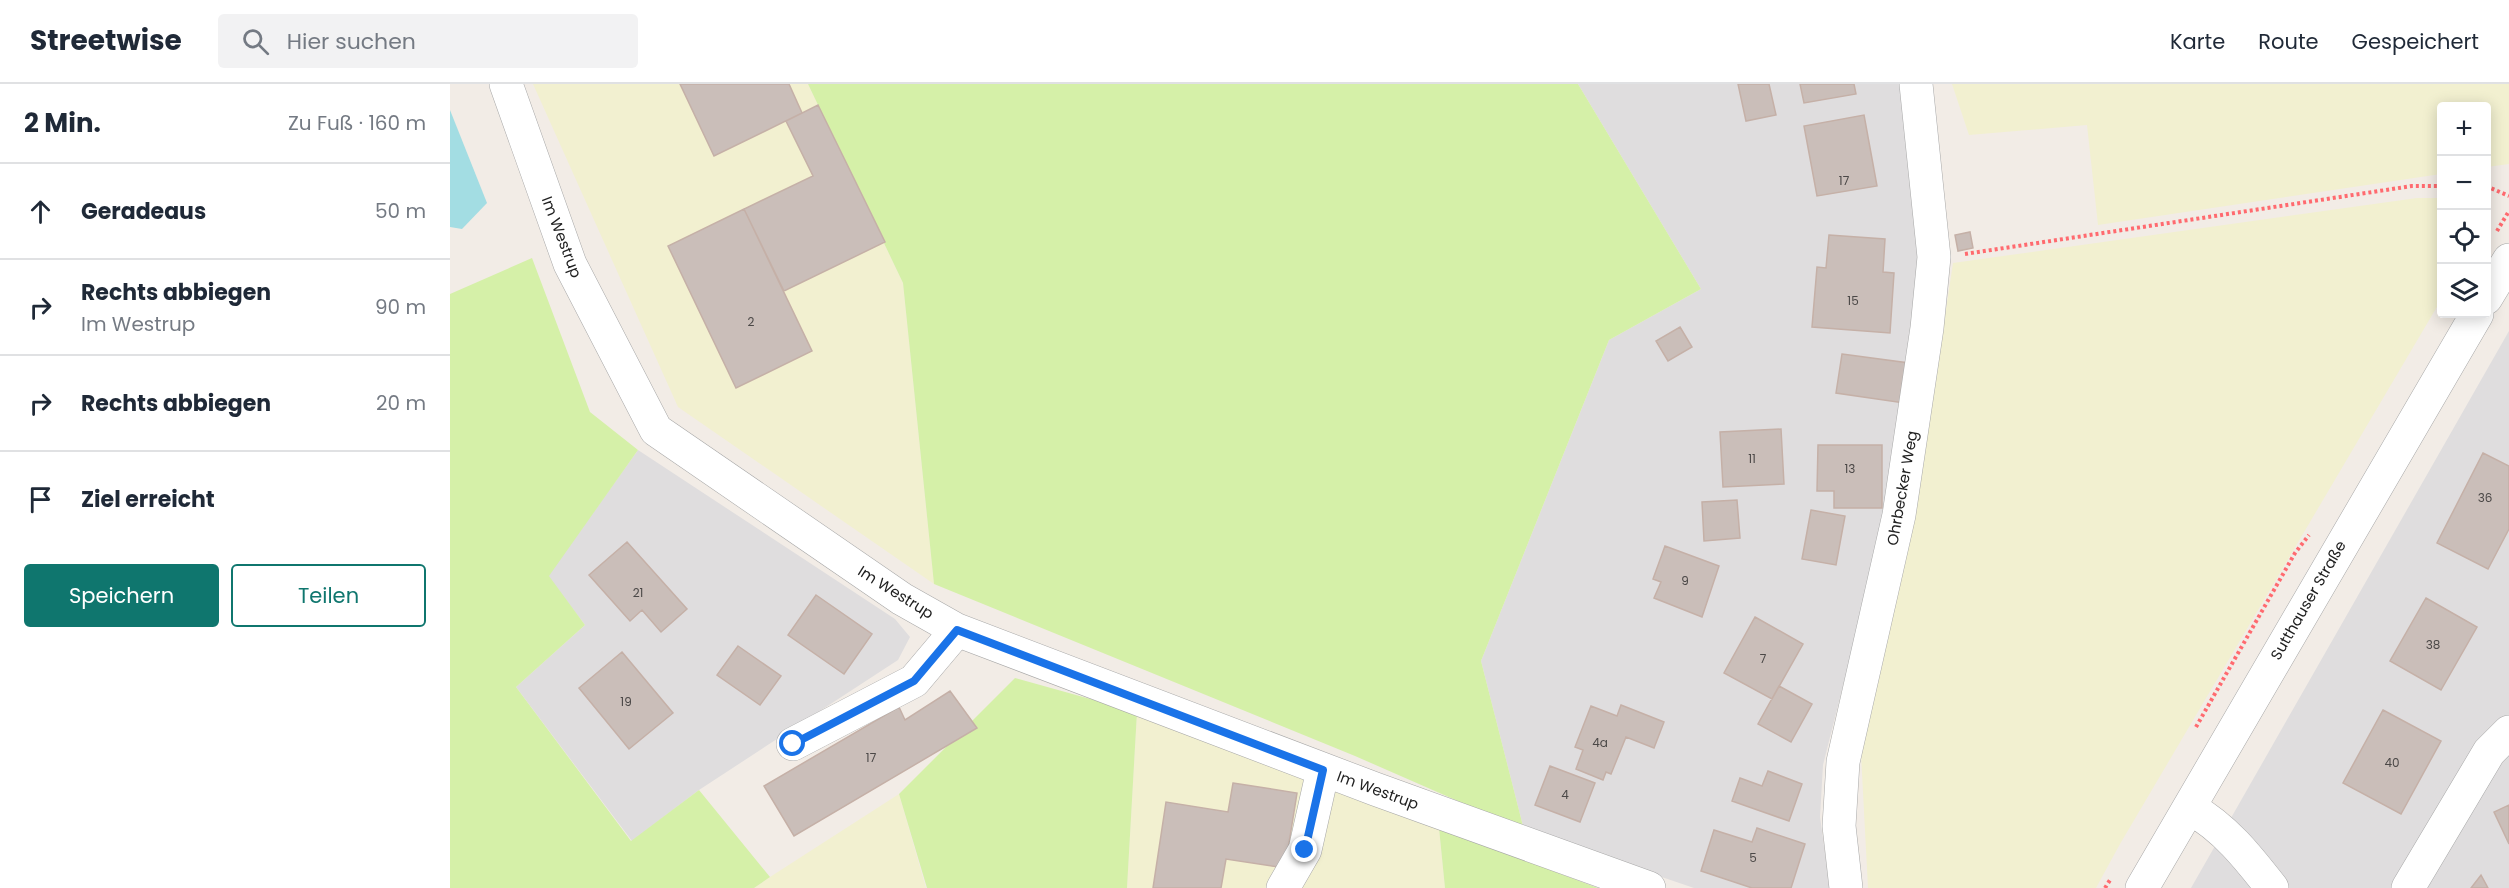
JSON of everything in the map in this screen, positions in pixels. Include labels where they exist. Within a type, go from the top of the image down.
[{"type":"street","name":"Im Westrup","points":[[506,84],[570,264],[656,430],[902,599],[957,630],[1323,770],[1649,888]]},
{"type":"street","name":"Ohrbecker Weg","points":[[1846,888],[1839,826],[1843,762],[1899,515],[1927,328],[1934,257],[1916,84]]},
{"type":"street","points":[[2491,291],[2509,260]]},
{"type":"street","name":"Sutthauser Straße","points":[[2142,888],[2314,589],[2475,318]]},
{"type":"street","points":[[793,744],[914,681],[957,630]]},
{"type":"street","points":[[2408,888],[2488,752],[2509,732]]},
{"type":"street","points":[[1283,888],[1305,850],[1323,770]]},
{"type":"street","points":[[2190,808],[2210,819],[2239,845],[2272,888]]},
{"type":"path","points":[[1934,257],[2412,186],[2437,186]]},
{"type":"path","points":[[2491,188],[2509,196]]},
{"type":"shaded area","points":[[533,84],[808,84],[903,283],[934,584],[678,407]]},
{"type":"shaded area","points":[[1578,84],[1902,84],[1922,287],[1883,527],[1823,765],[1820,817],[1830,888],[1694,888],[1524,830],[1481,661],[1609,340],[1701,289]]},
{"type":"shaded area","points":[[1952,84],[2509,84],[2509,164],[2491,166],[2491,102],[2437,102],[2437,175],[2098,225],[2087,125],[1969,135]]},
{"type":"shaded area","points":[[2417,198],[2437,198],[2437,307],[2096,888],[1868,888],[1861,754],[1913,526],[1953,263]]},
{"type":"shaded area","points":[[2509,331],[2509,888],[2191,888]]},
{"type":"shaded area","points":[[638,450],[895,619],[910,637],[898,660],[699,790],[632,841],[516,687],[585,625],[548,576]]},
{"type":"shaded area","points":[[1137,712],[1439,828],[1445,888],[1127,888]]},
{"type":"shaded area","points":[[899,794],[926,888],[754,888],[770,877]]},
{"type":"green space","points":[[808,84],[1578,84],[1701,289],[1609,340],[1481,661],[1524,830],[1355,756],[934,584],[903,283]]},
{"type":"green space","points":[[532,258],[590,412],[638,450],[549,576],[585,625],[516,687],[631,841],[699,790],[770,877],[754,888],[450,888],[450,294]]},
{"type":"green space","points":[[1015,678],[1137,712],[1127,888],[927,888],[899,794]]},
{"type":"green space","points":[[1439,828],[1598,888],[1445,888]]},
{"type":"water","points":[[450,110],[487,203],[462,229],[450,227]]},
{"type":"building","points":[[680,84],[789,84],[802,113],[714,156]]},
{"type":"building","points":[[1738,84],[1769,84],[1776,115],[1746,121]]},
{"type":"building","points":[[1800,84],[1854,84],[1856,94],[1804,103]]},
{"type":"building","points":[[818,105],[885,242],[784,291],[744,209],[813,176],[786,121]]},
{"type":"building","points":[[1864,115],[1877,186],[1817,196],[1804,126]]},
{"type":"building","points":[[744,209],[812,351],[736,388],[668,246]]},
{"type":"building","points":[[1970,232],[1973,248],[1958,251],[1955,235]]},
{"type":"building","points":[[1829,235],[1885,239],[1883,272],[1894,273],[1890,333],[1812,327],[1817,267],[1826,268]]},
{"type":"building","points":[[1680,327],[1692,347],[1668,361],[1656,341]]},
{"type":"building","points":[[1842,354],[1909,363],[1904,403],[1836,393]]},
{"type":"building","points":[[1781,429],[1784,484],[1723,487],[1720,432]]},
{"type":"building","points":[[1818,445],[1882,445],[1882,508],[1834,508],[1834,491],[1817,491]]},
{"type":"building","points":[[2483,453],[2509,466],[2509,529],[2488,569],[2437,543]]},
{"type":"building","points":[[1737,500],[1740,538],[1704,541],[1702,502]]},
{"type":"building","points":[[1811,510],[1845,516],[1836,565],[1802,559]]},
{"type":"building","points":[[627,542],[687,609],[661,632],[642,610],[630,621],[589,575]]},
{"type":"building","points":[[1665,546],[1719,566],[1702,617],[1654,598],[1661,582],[1653,579]]},
{"type":"building","points":[[816,595],[872,634],[844,674],[788,635]]},
{"type":"building","points":[[2426,598],[2477,627],[2441,690],[2390,661]]},
{"type":"building","points":[[1755,617],[1803,644],[1772,699],[1724,673]]},
{"type":"building","points":[[738,646],[781,676],[760,705],[717,675]]},
{"type":"building","points":[[622,652],[673,713],[629,749],[579,688]]},
{"type":"building","points":[[1779,686],[1812,704],[1791,742],[1758,724]]},
{"type":"building","points":[[950,691],[977,728],[794,836],[764,786],[899,707],[905,720]]},
{"type":"building","points":[[1621,705],[1664,722],[1654,748],[1626,737],[1611,774],[1606,772],[1603,780],[1576,769],[1583,750],[1575,747],[1591,706],[1617,716]]},
{"type":"building","points":[[2383,710],[2441,741],[2401,814],[2343,783]]},
{"type":"building","points":[[1550,766],[1595,783],[1580,822],[1535,805]]},
{"type":"building","points":[[1768,771],[1802,784],[1789,821],[1732,801],[1740,778],[1762,786]]},
{"type":"building","points":[[1233,783],[1297,793],[1285,868],[1226,859],[1221,888],[1153,888],[1166,802],[1228,812]]},
{"type":"building","points":[[2509,805],[2509,844],[2494,812]]},
{"type":"building","points":[[1757,828],[1805,844],[1791,888],[1752,888],[1701,871],[1714,830],[1752,842]]},
{"type":"building","points":[[2481,875],[2488,888],[2471,888]]},
{"type":"route","points":[[793,744],[914,681],[957,630],[1323,770],[1305,850]]}]
